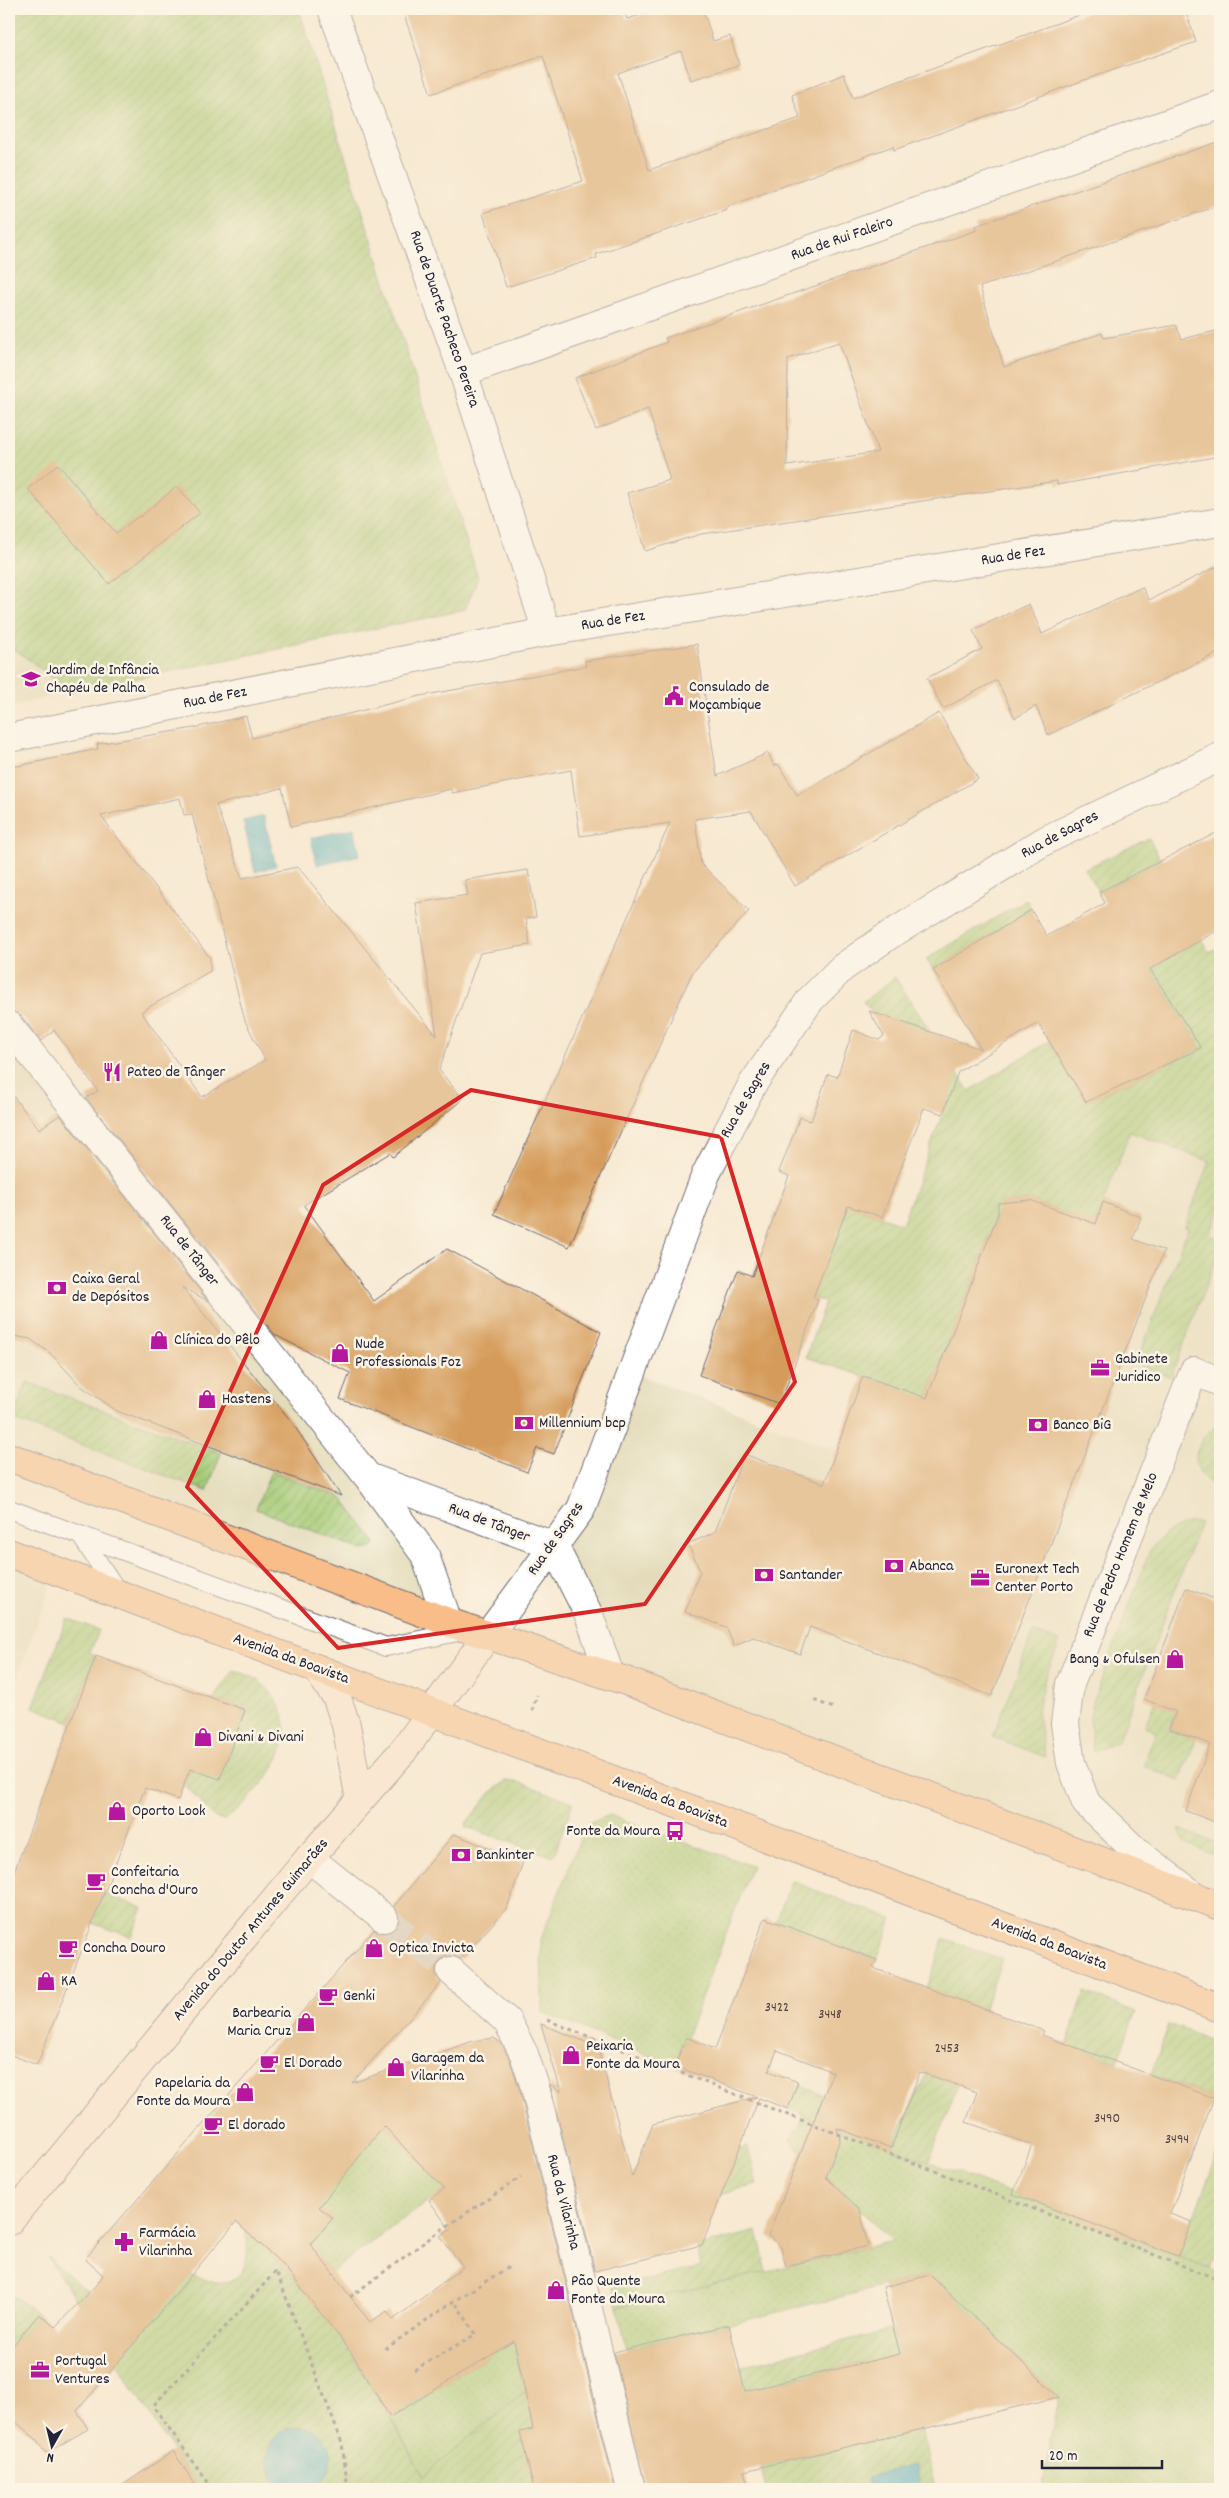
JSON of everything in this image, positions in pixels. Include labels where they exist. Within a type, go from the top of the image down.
[{"type":"main road","points":[[9,1457],[469,1629],[610,1675],[1208,1902]]},
{"type":"main road","name":"Avenida da Boavista","points":[[9,1553],[1220,2008]]},
{"type":"main road","name":"Avenida do Doutor Antunes Guimarães","points":[[9,2221],[309,1858],[433,1712],[469,1629]]},
{"type":"main road","points":[[316,1668],[337,1698],[346,1725],[360,1800]]},
{"type":"street","name":"Rua de Duarte Pacheco Pereira","points":[[332,9],[463,372],[547,632]]},
{"type":"street","name":"Rua de Rui Faleiro","points":[[463,372],[1220,105]]},
{"type":"street","name":"Rua de Fez","points":[[9,738],[547,632],[1220,522]]},
{"type":"street","name":"Rua de Sagres","points":[[469,1629],[554,1546],[581,1509],[706,1174],[752,1085],[810,1000],[842,968],[1046,840],[1220,757]]},
{"type":"street","name":"Rua de Tânger","points":[[9,1026],[368,1477],[425,1555],[469,1629]]},
{"type":"street","name":"Rua de Pedro Homem de Melo","points":[[1208,1902],[1138,1853],[1086,1803],[1070,1763],[1065,1724],[1070,1684],[1194,1371],[1220,1382]]},
{"type":"street","name":"Rua de Tânger","points":[[368,1477],[554,1546]]},
{"type":"street","points":[[554,1546],[589,1615],[610,1675]]},
{"type":"street","points":[[309,1858],[384,1918]]},
{"type":"street","name":"Rua da Vilarinha","points":[[451,1971],[507,2021],[524,2054],[535,2087],[631,2489]]},
{"type":"lane","points":[[9,1509],[386,1647],[469,1629]]},
{"type":"lane","points":[[81,1536],[120,1595]]},
{"type":"path","points":[[814,1700],[836,1708]]},
{"type":"path","points":[[542,2018],[783,2113],[1220,2280]]},
{"type":"path","points":[[350,2297],[438,2232],[522,2176]]},
{"type":"path","points":[[385,2349],[454,2300],[509,2267]]},
{"type":"path","points":[[213,2489],[153,2406],[276,2271],[342,2443],[348,2489]]},
{"type":"path","points":[[414,2370],[476,2334],[454,2300]]},
{"type":"highlighted area","points":[[471,1090],[721,1137],[795,1382],[645,1604],[338,1648],[187,1487],[323,1185]]},
{"type":"shaded area","name":"Jardim de Infância Chapéu de Palha","points":[[9,645],[35,665],[72,692],[9,707]]},
{"type":"shaded area","points":[[1220,1039],[1220,1906],[610,1675],[554,1546],[632,1372],[837,1450],[1002,1142]]},
{"type":"shaded area","points":[[20,1056],[368,1477],[448,1622],[9,1457],[9,1065]]},
{"type":"shaded area","points":[[9,1553],[56,1571],[9,1698]]},
{"type":"green space","points":[[9,9],[299,9],[478,578],[465,610],[72,692],[9,645]]},
{"type":"green space","points":[[1149,838],[1161,861],[1099,892],[1084,869]]},
{"type":"green space","points":[[1027,899],[1031,910],[933,970],[926,959]]},
{"type":"green space","points":[[1201,939],[1209,952],[1220,947],[1220,1209],[1210,1235],[1220,1239],[1220,1248],[1171,1377],[1136,1364],[1188,1228],[1185,1227],[1209,1161],[1130,1132],[1095,1224],[1030,1200],[1002,1203],[907,1451],[906,1391],[806,1357],[825,1302],[813,1298],[814,1185],[850,1206],[902,1224],[954,1082],[872,1012],[863,1002],[895,977],[969,1091],[1049,1041],[1086,1102],[1201,1048],[1150,968]]},
{"type":"green space","points":[[27,1382],[221,1453],[207,1491],[12,1419]]},
{"type":"green space","points":[[1220,1424],[1220,1469],[1214,1485],[1199,1471],[1196,1454],[1204,1437]]},
{"type":"green space","points":[[271,1471],[342,1498],[373,1539],[375,1543],[372,1548],[363,1550],[256,1509]]},
{"type":"green space","points":[[1190,1522],[1200,1523],[1118,1742],[1093,1751],[1090,1719],[1092,1705],[1150,1550],[1168,1533]]},
{"type":"green space","points":[[67,1618],[99,1630],[90,1653],[96,1656],[70,1722],[33,1707]]},
{"type":"green space","points":[[1033,1632],[1060,1642],[1044,1681],[1037,1710],[1045,1757],[993,1737]]},
{"type":"green space","points":[[234,1670],[259,1681],[276,1699],[284,1718],[285,1737],[280,1755],[270,1773],[256,1791],[225,1820],[215,1818],[184,1784],[189,1769],[220,1779],[245,1710],[214,1699]]},
{"type":"green space","points":[[1154,1703],[1176,1711],[1169,1729],[1196,1739],[1180,1780],[1143,1766],[1156,1732],[1145,1726]]},
{"type":"green space","points":[[506,1781],[522,1783],[573,1802],[555,1853],[551,1856],[466,1827],[467,1822],[490,1793]]},
{"type":"green space","points":[[610,1815],[752,1866],[675,2066],[542,2012],[541,1939],[583,1831],[590,1823]]},
{"type":"green space","points":[[1179,1829],[1220,1844],[1220,1857],[1185,1844]]},
{"type":"green space","points":[[791,1881],[892,1919],[877,1960],[776,1922]]},
{"type":"green space","points":[[103,1893],[143,1908],[132,1937],[92,1923]]},
{"type":"green space","points":[[944,1938],[1002,1959],[984,2010],[927,1988]]},
{"type":"green space","points":[[1085,1992],[1136,2012],[1117,2062],[1086,2051],[1049,2156],[1030,2149]]},
{"type":"green space","points":[[1169,2024],[1220,2044],[1220,2080],[1214,2098],[1151,2074]]},
{"type":"green space","points":[[768,2073],[824,2095],[815,2119],[759,2098]]},
{"type":"green space","points":[[926,2074],[958,2085],[929,2162],[891,2148]]},
{"type":"green space","points":[[424,2076],[467,2173],[304,2291],[288,2270],[332,2218],[318,2207]]},
{"type":"green space","points":[[802,2114],[1220,2272],[1220,2489],[1042,2489],[1059,2397],[930,2275],[627,2349],[617,2307],[893,2241],[789,2140],[800,2127]]},
{"type":"green space","points":[[748,2147],[757,2184],[716,2195],[707,2157]]},
{"type":"green space","points":[[1220,2147],[1220,2260],[1213,2257],[1209,2268],[1178,2256]]},
{"type":"green space","points":[[245,2230],[299,2284],[323,2314],[366,2377],[423,2476],[545,2375],[574,2489],[198,2489],[116,2363],[191,2274],[218,2282],[229,2281],[237,2276],[243,2269],[247,2258]]},
{"type":"green space","points":[[757,2231],[767,2271],[617,2307],[613,2287],[701,2267],[697,2246]]},
{"type":"green space","points":[[47,2257],[88,2292],[78,2303]]},
{"type":"green space","points":[[15,2296],[39,2314],[9,2350],[9,2304]]},
{"type":"green space","points":[[893,2329],[903,2371],[860,2363],[772,2384],[775,2401],[722,2398],[716,2372]]},
{"type":"green space","points":[[514,2341],[522,2380],[545,2375],[423,2476],[390,2417]]},
{"type":"green space","points":[[921,2429],[935,2489],[766,2489],[761,2467]]},
{"type":"water","points":[[264,816],[276,866],[255,872],[243,821]]},
{"type":"water","points":[[354,828],[360,855],[317,865],[311,838]]},
{"type":"water","points":[[293,2427],[305,2427],[322,2436],[329,2447],[331,2459],[329,2471],[322,2482],[305,2491],[293,2491],[281,2486],[272,2477],[267,2465],[267,2453],[272,2441],[281,2432]]},
{"type":"water","points":[[915,2465],[921,2487],[911,2489],[870,2489],[867,2477]]},
{"type":"building","points":[[402,9],[623,9],[627,19],[660,9],[703,9],[713,41],[730,36],[739,65],[691,80],[681,51],[618,73],[649,170],[800,118],[792,95],[844,74],[853,98],[1096,9],[1185,9],[1196,42],[1084,80],[894,150],[893,146],[726,207],[727,210],[596,254],[597,258],[506,287],[483,213],[583,181],[543,56],[431,94]]},
{"type":"building","points":[[1220,141],[1220,205],[980,287],[1004,367],[1102,333],[1104,338],[1176,325],[1182,339],[1220,330],[1220,456],[1057,485],[1057,481],[701,534],[645,551],[627,493],[670,480],[648,409],[596,430],[575,378],[667,342],[665,338],[977,230],[975,226]],"holes":[[[839,342],[878,452],[787,466],[788,359]]]},
{"type":"building","points":[[58,464],[116,533],[140,517],[177,486],[200,513],[109,584],[28,489]]},
{"type":"building","points":[[1220,565],[1220,652],[1048,735],[1036,706],[1015,718],[997,680],[943,709],[927,678],[982,649],[973,630],[1029,604],[1042,634],[1142,587],[1149,600]]},
{"type":"building","points":[[697,644],[717,776],[768,753],[774,766],[778,764],[797,795],[939,713],[978,779],[795,886],[751,811],[695,819],[701,864],[749,911],[692,973],[569,1247],[494,1214],[670,823],[580,836],[571,770],[452,793],[451,789],[291,827],[282,788],[216,805],[242,878],[298,867],[437,1036],[416,903],[468,895],[465,880],[528,870],[536,917],[526,918],[530,945],[480,953],[439,1070],[463,1099],[393,1157],[390,1153],[304,1205],[374,1301],[447,1249],[601,1332],[554,1454],[537,1448],[527,1472],[340,1399],[350,1373],[275,1335],[86,1098],[98,1091],[54,1030],[41,1041],[21,1016],[9,1011],[9,768],[98,749],[97,744],[194,728],[246,716],[252,738],[420,696],[586,666],[585,661]],"holes":[[[180,798],[184,815],[192,814],[245,1021],[265,1060],[202,1097],[141,1012],[210,971],[210,958],[101,816]]]},
{"type":"building","points":[[1220,831],[1220,929],[1150,969],[1201,1048],[1086,1102],[1038,1023],[958,1072],[943,1114],[924,1108],[882,1217],[848,1206],[813,1298],[818,1300],[780,1404],[699,1375],[738,1270],[752,1276],[789,1176],[779,1172],[800,1117],[811,1121],[828,1074],[837,1077],[853,1030],[879,1040],[884,1036],[869,1011],[981,1049],[933,970],[1031,910],[1047,936],[1105,903],[1099,892]]},
{"type":"building","points":[[9,1091],[39,1129],[60,1115],[208,1301],[182,1287],[291,1421],[341,1496],[117,1411],[81,1386],[50,1353],[30,1339],[9,1335]]},
{"type":"building","points":[[1030,1200],[1096,1224],[1103,1202],[1141,1217],[1133,1239],[1164,1251],[992,1696],[810,1627],[800,1654],[753,1637],[734,1646],[726,1627],[685,1612],[700,1571],[688,1544],[715,1532],[744,1454],[824,1484],[863,1376],[927,1398],[998,1214],[998,1203]]},
{"type":"building","points":[[1186,1588],[1220,1601],[1220,1824],[1186,1811],[1210,1744],[1169,1729],[1176,1712],[1144,1699]]},
{"type":"building","points":[[96,1656],[245,1710],[220,1779],[190,1769],[178,1800],[145,1788],[37,2065],[9,2054],[9,1885]]},
{"type":"building","points":[[454,1834],[523,1862],[507,1908],[461,1959],[454,1956],[446,1956],[440,1960],[436,1968],[436,1976],[441,1983],[352,2083],[473,2041],[494,2038],[502,2044],[510,2060],[520,2091],[615,2489],[534,2489],[520,2432],[533,2429],[514,2341],[390,2417],[351,2352],[284,2266],[236,2222],[77,2411],[88,2429],[46,2453],[37,2440],[9,2416],[9,2350],[39,2314],[55,2327],[97,2284],[103,2275],[85,2259],[374,1930],[389,1933],[396,1928],[399,1913],[394,1906]],"holes":[[[384,2126],[444,2189],[429,2200],[450,2230],[440,2236],[463,2267],[393,2320],[387,2311],[370,2322],[310,2244],[333,2218],[319,2207]]]},
{"type":"building","points":[[765,1918],[877,1960],[873,1968],[1044,2031],[1042,2035],[1214,2098],[1170,2214],[1192,2222],[1178,2256],[1013,2194],[1032,2145],[966,2122],[977,2092],[920,2072],[891,2148],[837,2128],[840,2139],[826,2177],[860,2210],[868,2246],[786,2266],[781,2247],[768,2235],[833,2072],[777,2050],[769,2071],[798,2082],[788,2109],[759,2098],[702,2245],[595,2271],[550,2084],[561,2092],[541,2024],[598,2047],[632,2177],[653,2124],[757,2097],[675,2066],[686,2037],[715,2049]]},
{"type":"building","points":[[930,2275],[1059,2397],[744,2471],[749,2489],[646,2489],[614,2352],[729,2325],[745,2391],[900,2354],[883,2287]]},
{"type":"building","points":[[173,2451],[198,2489],[117,2489]]},
{"type":"tunnel","points":[[384,1918],[451,1971]]},
{"type":"place","name":"Jardim de Infância Chapéu de Palha","points":[[31,679]]},
{"type":"place","name":"Consulado de Moçambique","points":[[674,696]]},
{"type":"place","name":"Pateo de Tânger","points":[[112,1072]]},
{"type":"place","name":"Caixa Geral de Depósitos","points":[[57,1288]]},
{"type":"place","name":"Clínica do Pêlo","points":[[159,1340]]},
{"type":"place","name":"Nude Professionals Foz","points":[[340,1353]]},
{"type":"place","name":"Gabinete Juridico","points":[[1100,1368]]},
{"type":"place","name":"Hastens","points":[[207,1399]]},
{"type":"place","name":"Millennium bcp","points":[[524,1423]]},
{"type":"place","name":"Banco BiG","points":[[1038,1425]]},
{"type":"place","name":"Abanca","points":[[894,1566]]},
{"type":"place","name":"Santander","points":[[764,1575]]},
{"type":"place","name":"Euronext Tech Center Porto","points":[[980,1578]]},
{"type":"place","name":"Bang & Ofulsen","points":[[1175,1659]]},
{"type":"place","name":"Divani & Divani","points":[[203,1737]]},
{"type":"place","name":"Oporto Look","points":[[117,1811]]},
{"type":"place","name":"Fonte da Moura","points":[[675,1831]]},
{"type":"place","name":"Bankinter","points":[[461,1855]]},
{"type":"place","name":"Confeitaria Concha d'Ouro","points":[[96,1881]]},
{"type":"place","name":"Concha Douro","points":[[68,1948]]},
{"type":"place","name":"Optica Invicta","points":[[374,1948]]},
{"type":"place","name":"KA","points":[[46,1981]]},
{"type":"place","name":"Genki","points":[[328,1996]]},
{"type":"place","name":"Barbearia Maria Cruz","points":[[306,2022]]},
{"type":"place","name":"Peixaria Fonte da Moura","points":[[571,2055]]},
{"type":"place","name":"El Dorado","points":[[269,2063]]},
{"type":"place","name":"Garagem da Vilarinha","points":[[396,2067]]},
{"type":"place","name":"Papelaria da Fonte da Moura","points":[[245,2092]]},
{"type":"place","name":"El dorado","points":[[213,2125]]},
{"type":"place","name":"Farmácia Vilarinha","points":[[124,2242]]},
{"type":"place","name":"Pão Quente Fonte da Moura","points":[[556,2290]]},
{"type":"place","name":"Portugal Ventures","points":[[40,2370]]}]
